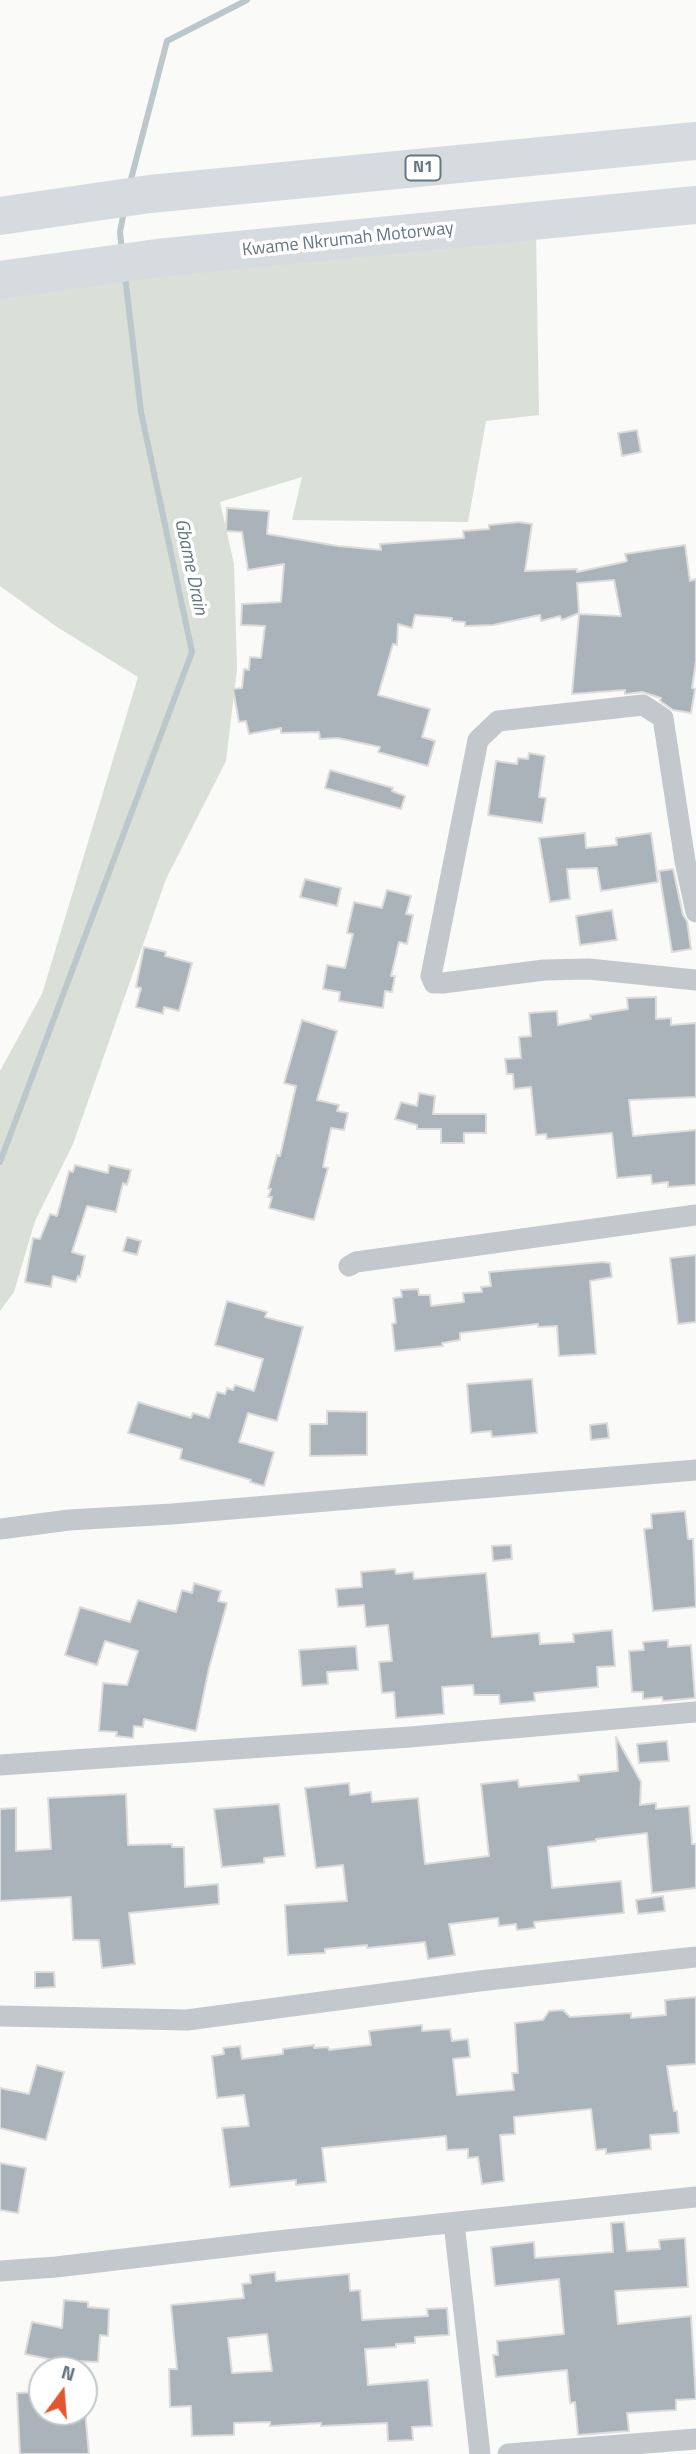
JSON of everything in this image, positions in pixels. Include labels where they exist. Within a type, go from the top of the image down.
[{"type":"highway","name":"N1","points":[[0,216],[150,194],[696,141]]},
{"type":"highway","name":"Kwame Nkrumah Motorway","points":[[0,280],[157,258],[696,205]]},
{"type":"street","points":[[696,912],[685,860],[663,718],[643,705],[498,721],[478,740],[432,976],[434,983],[544,970],[589,969],[696,980]]},
{"type":"street","points":[[349,1266],[356,1262],[696,1215]]},
{"type":"street","points":[[0,1529],[69,1520],[172,1514],[696,1470]]},
{"type":"street","points":[[0,1765],[410,1737],[696,1712]]},
{"type":"street","points":[[0,2016],[187,2020],[479,1981],[696,1957]]},
{"type":"street","points":[[0,2271],[696,2197]]},
{"type":"street","points":[[454,2223],[480,2454]]},
{"type":"street","points":[[508,2454],[696,2439]]},
{"type":"shaded area","points":[[536,234],[539,415],[486,421],[468,522],[292,520],[302,477],[220,502],[234,564],[237,669],[226,761],[166,879],[73,1144],[35,1221],[14,1292],[0,1311],[0,1071],[42,994],[138,677],[57,627],[0,586],[0,290]]},
{"type":"building","points":[[637,430],[641,452],[622,456],[618,433]]},
{"type":"building","points":[[227,508],[269,511],[267,534],[381,550],[380,544],[464,538],[463,531],[489,529],[489,525],[519,522],[532,524],[525,571],[577,569],[577,572],[627,561],[625,554],[685,545],[690,581],[696,579],[696,661],[692,688],[695,689],[691,713],[673,710],[660,701],[661,698],[642,692],[625,694],[625,690],[572,694],[579,614],[621,616],[614,580],[577,583],[579,613],[562,620],[560,616],[541,621],[540,615],[493,625],[465,626],[465,622],[452,621],[452,618],[415,615],[412,628],[398,624],[397,645],[393,644],[378,695],[430,709],[422,737],[435,741],[428,766],[378,752],[380,747],[338,738],[320,739],[319,732],[281,733],[281,728],[249,734],[246,721],[239,722],[233,689],[242,688],[244,669],[249,670],[250,657],[261,658],[265,626],[241,625],[242,604],[281,602],[284,564],[248,570],[242,532],[226,531]]},
{"type":"building","points":[[529,753],[545,756],[539,797],[546,798],[542,823],[488,815],[496,761],[517,764],[518,758],[528,759]]},
{"type":"building","points":[[330,770],[393,788],[392,791],[405,796],[401,809],[325,788]]},
{"type":"building","points":[[585,833],[586,848],[617,845],[616,838],[651,833],[658,882],[601,891],[597,868],[567,869],[570,899],[550,902],[539,838]]},
{"type":"building","points":[[673,869],[683,915],[687,921],[691,949],[672,952],[659,871]]},
{"type":"building","points":[[305,879],[341,888],[337,906],[300,897]]},
{"type":"building","points":[[387,890],[411,896],[406,914],[413,915],[407,944],[399,942],[391,976],[395,976],[392,992],[385,991],[383,1008],[339,1001],[340,992],[323,989],[327,965],[345,968],[353,934],[347,933],[354,902],[382,908]]},
{"type":"building","points":[[612,910],[617,940],[580,945],[576,916]]},
{"type":"building","points":[[144,947],[166,952],[165,956],[192,963],[179,1011],[164,1007],[163,1014],[136,1007],[141,988],[136,987]]},
{"type":"building","points":[[656,997],[656,1019],[671,1018],[671,1025],[696,1023],[696,1097],[629,1100],[633,1136],[696,1130],[696,1185],[668,1187],[668,1182],[652,1184],[651,1175],[617,1178],[612,1133],[547,1139],[546,1134],[536,1135],[531,1087],[514,1089],[513,1074],[507,1074],[505,1059],[521,1058],[519,1037],[531,1036],[529,1013],[557,1011],[558,1025],[591,1019],[590,1015],[628,1009],[627,998]]},
{"type":"building","points":[[302,1020],[337,1031],[317,1100],[339,1105],[337,1111],[348,1113],[344,1130],[331,1128],[323,1167],[328,1168],[314,1220],[269,1208],[272,1197],[268,1197],[296,1086],[284,1083]]},
{"type":"building","points":[[419,1093],[435,1096],[433,1114],[486,1114],[486,1133],[464,1133],[464,1143],[441,1143],[441,1129],[417,1129],[417,1125],[395,1119],[401,1102],[417,1106]]},
{"type":"building","points":[[75,1165],[108,1173],[109,1165],[131,1170],[127,1185],[123,1183],[116,1212],[87,1206],[72,1252],[85,1256],[80,1277],[78,1276],[76,1282],[53,1276],[51,1287],[25,1282],[33,1238],[40,1239],[50,1214],[57,1216],[69,1171],[73,1172]]},
{"type":"building","points":[[127,1237],[141,1241],[137,1255],[123,1251]]},
{"type":"building","points":[[696,1255],[696,1322],[678,1324],[670,1258]]},
{"type":"building","points":[[610,1263],[612,1277],[590,1281],[596,1354],[559,1356],[557,1326],[538,1327],[538,1324],[460,1333],[460,1340],[442,1343],[443,1346],[395,1351],[393,1298],[402,1297],[401,1290],[418,1289],[419,1295],[430,1295],[431,1306],[464,1302],[463,1293],[482,1292],[481,1287],[491,1286],[489,1272]]},
{"type":"building","points":[[227,1301],[267,1312],[265,1317],[303,1327],[277,1421],[248,1413],[239,1442],[274,1452],[264,1486],[180,1459],[182,1449],[128,1433],[138,1402],[191,1418],[193,1413],[209,1418],[217,1392],[225,1394],[227,1388],[233,1390],[235,1385],[254,1391],[263,1359],[215,1345]]},
{"type":"building","points":[[532,1379],[537,1433],[492,1437],[491,1431],[471,1433],[467,1384]]},
{"type":"building","points":[[327,1411],[367,1412],[367,1455],[310,1456],[310,1424],[327,1424]]},
{"type":"building","points":[[607,1423],[609,1438],[591,1440],[590,1425]]},
{"type":"building","points":[[685,1511],[688,1539],[693,1539],[696,1607],[653,1611],[644,1529],[652,1528],[651,1514]]},
{"type":"building","points":[[511,1545],[512,1559],[493,1561],[492,1546]]},
{"type":"building","points":[[395,1569],[396,1574],[413,1572],[414,1579],[486,1573],[492,1637],[539,1633],[540,1644],[574,1642],[573,1634],[612,1630],[615,1666],[597,1667],[598,1687],[534,1693],[535,1701],[500,1704],[499,1695],[474,1695],[473,1685],[442,1687],[444,1714],[396,1718],[394,1692],[382,1693],[379,1662],[392,1661],[388,1625],[366,1627],[364,1605],[338,1607],[336,1589],[362,1587],[361,1572]]},
{"type":"building","points":[[194,1583],[221,1591],[218,1601],[227,1603],[209,1668],[196,1731],[144,1719],[143,1727],[134,1726],[133,1738],[116,1736],[117,1732],[99,1731],[103,1683],[127,1685],[138,1651],[105,1641],[97,1665],[65,1655],[80,1607],[130,1622],[138,1600],[176,1612],[182,1590],[192,1593]]},
{"type":"building","points":[[668,1640],[668,1647],[691,1645],[695,1698],[663,1701],[662,1697],[643,1699],[643,1692],[632,1692],[629,1651],[644,1650],[643,1642]]},
{"type":"building","points":[[356,1646],[358,1670],[327,1672],[328,1684],[302,1686],[299,1650]]},
{"type":"building","points":[[616,1737],[641,1782],[640,1805],[656,1803],[656,1809],[689,1806],[692,1844],[696,1844],[696,1888],[652,1893],[647,1833],[596,1839],[548,1847],[552,1888],[621,1881],[624,1913],[534,1922],[535,1928],[517,1930],[516,1924],[499,1926],[498,1918],[449,1924],[455,1955],[428,1959],[425,1942],[367,1948],[367,1945],[325,1949],[325,1953],[288,1955],[285,1905],[347,1901],[343,1865],[316,1868],[305,1788],[349,1783],[350,1795],[371,1792],[372,1802],[418,1798],[425,1864],[489,1856],[481,1784],[518,1780],[519,1787],[579,1781],[578,1775],[618,1771]]},
{"type":"building","points":[[667,1741],[669,1761],[639,1763],[637,1744]]},
{"type":"building","points":[[126,1794],[128,1845],[172,1844],[172,1847],[184,1847],[185,1887],[218,1884],[219,1904],[129,1913],[135,1964],[102,1968],[99,1940],[73,1940],[71,1897],[0,1901],[0,1809],[16,1808],[16,1851],[51,1849],[48,1798]]},
{"type":"building","points":[[279,1804],[285,1856],[264,1858],[264,1863],[222,1867],[214,1809]]},
{"type":"building","points":[[663,1896],[665,1911],[638,1914],[636,1900]]},
{"type":"building","points":[[35,1972],[54,1972],[55,1987],[35,1988]]},
{"type":"building","points":[[696,1997],[696,2064],[667,2066],[679,2133],[650,2135],[651,2149],[606,2154],[606,2149],[596,2150],[591,2109],[514,2117],[515,2134],[500,2135],[504,2181],[482,2184],[478,2157],[468,2158],[468,2149],[447,2150],[446,2136],[322,2148],[326,2182],[296,2185],[296,2180],[230,2187],[222,2128],[249,2126],[244,2095],[217,2098],[212,2056],[224,2054],[223,2048],[240,2046],[242,2059],[283,2054],[283,2049],[314,2045],[314,2048],[328,2047],[329,2050],[371,2045],[369,2031],[422,2025],[422,2031],[450,2029],[452,2041],[468,2039],[470,2057],[453,2059],[457,2095],[514,2090],[512,2073],[518,2073],[515,2023],[543,2020],[549,2011],[563,2010],[570,2017],[631,2013],[631,2018],[666,2015],[665,2000]]},
{"type":"building","points":[[37,2065],[64,2072],[46,2140],[0,2128],[0,2088],[29,2094]]},
{"type":"building","points":[[0,2163],[26,2168],[18,2213],[0,2210]]},
{"type":"building","points":[[624,2222],[627,2251],[660,2249],[659,2240],[685,2238],[688,2287],[615,2291],[618,2324],[691,2316],[696,2399],[676,2400],[676,2410],[627,2413],[629,2431],[578,2435],[575,2402],[570,2403],[567,2370],[496,2377],[493,2355],[498,2355],[497,2341],[564,2334],[559,2279],[495,2286],[491,2247],[534,2242],[535,2258],[613,2252],[611,2223]]},
{"type":"building","points":[[275,2272],[276,2281],[349,2274],[350,2291],[360,2290],[362,2320],[428,2316],[427,2309],[447,2308],[449,2335],[415,2337],[415,2343],[365,2349],[368,2385],[428,2380],[432,2426],[412,2427],[413,2440],[388,2441],[387,2423],[270,2426],[270,2422],[234,2423],[234,2435],[192,2436],[191,2406],[170,2407],[169,2369],[177,2369],[171,2305],[244,2298],[242,2284],[251,2283],[250,2275]],"holes":[[[267,2334],[272,2371],[232,2373],[228,2338]]]},
{"type":"building","points":[[64,2300],[88,2302],[88,2307],[109,2309],[108,2336],[100,2335],[98,2362],[98,2356],[25,2354],[32,2322],[62,2328]]},
{"type":"building","points":[[17,2393],[28,2393],[28,2426],[86,2426],[89,2454],[20,2454]]},
{"type":"waterway","name":"Gbame Drain","points":[[130,183],[167,41],[247,0]]},
{"type":"waterway","name":"Gbame Drain","points":[[122,252],[120,232],[124,211]]},
{"type":"waterway","name":"Gbame Drain","points":[[0,1162],[192,652],[141,412],[125,276]]}]
